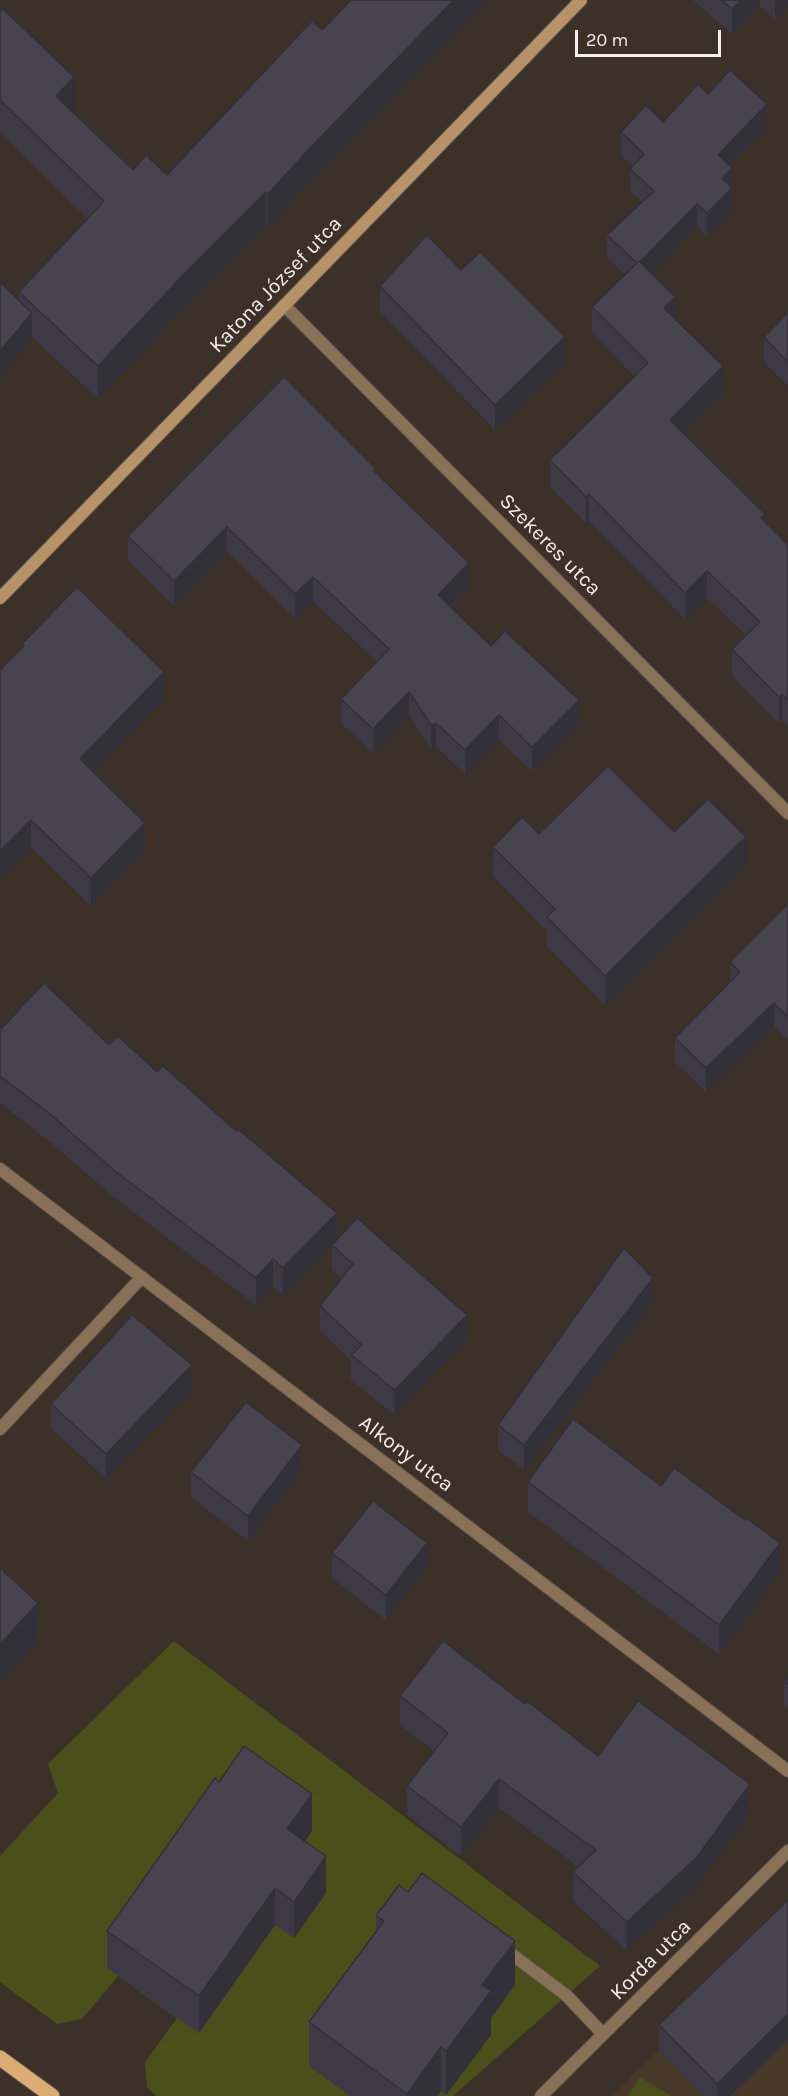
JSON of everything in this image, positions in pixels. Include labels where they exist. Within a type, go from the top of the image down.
[{"type":"main road","points":[[0,2058],[52,2096]]},
{"type":"street","name":"Katona József utca","points":[[0,598],[581,0]]},
{"type":"street","name":"Szekeres utca","points":[[284,305],[788,813]]},
{"type":"street","name":"Alkony utca","points":[[0,1169],[788,1771]]},
{"type":"street","points":[[0,1428],[142,1277]]},
{"type":"street","name":"Korda utca","points":[[541,2096],[788,1851]]},
{"type":"street","points":[[492,1939],[567,1995],[603,2034]]},
{"type":"shaded area","points":[[788,2039],[788,2096],[730,2096]]},
{"type":"shaded area","points":[[659,2050],[704,2096],[611,2096]]},
{"type":"green space","points":[[174,1641],[600,1966],[453,2096],[156,2096],[147,2087],[145,2062],[177,2018],[118,1976],[82,2019],[57,2024],[0,1982],[0,1856],[58,1793],[48,1764]]},
{"type":"green space","points":[[640,2077],[671,2096],[628,2096]]},
{"type":"building","points":[[351,0],[454,0],[268,194],[266,192],[183,275],[98,366],[19,292],[104,201],[0,100],[0,12],[3,9],[74,77],[56,96],[133,170],[146,155],[167,175],[312,21],[322,30]]},
{"type":"building","points":[[722,0],[741,0],[732,9]]},
{"type":"building","points":[[730,70],[767,104],[718,155],[732,168],[722,178],[732,188],[707,213],[697,204],[637,263],[607,235],[654,191],[630,169],[644,154],[621,132],[646,105],[663,122],[698,84],[708,94]]},
{"type":"building","points":[[427,235],[461,270],[480,252],[565,337],[495,405],[380,286]]},
{"type":"building","points":[[639,261],[675,297],[664,308],[723,366],[670,420],[765,514],[761,518],[788,545],[788,700],[782,694],[779,697],[732,649],[760,622],[707,571],[685,593],[589,494],[586,497],[550,460],[648,363],[592,307]]},
{"type":"building","points":[[0,282],[32,313],[0,351]]},
{"type":"building","points":[[788,313],[788,362],[764,337]]},
{"type":"building","points":[[284,377],[376,469],[374,471],[469,563],[438,595],[491,646],[505,631],[579,700],[532,747],[499,715],[465,750],[436,723],[431,725],[409,692],[373,729],[341,699],[389,649],[313,577],[295,594],[227,527],[174,581],[128,536]]},
{"type":"building","points":[[77,587],[164,672],[80,759],[145,823],[91,878],[31,820],[0,851],[0,670]]},
{"type":"building","points":[[608,766],[674,832],[708,799],[746,837],[605,976],[547,917],[555,909],[493,847],[522,817],[539,834]]},
{"type":"building","points":[[788,904],[788,1017],[774,1003],[706,1068],[675,1038],[740,972],[730,962]]},
{"type":"building","points":[[44,983],[109,1045],[118,1036],[157,1072],[163,1066],[236,1131],[238,1129],[337,1213],[283,1268],[273,1259],[256,1278],[115,1171],[49,1113],[0,1076],[0,1026],[2,1028]]},
{"type":"building","points":[[357,1218],[467,1315],[395,1390],[351,1355],[362,1345],[320,1306],[353,1264],[332,1245]]},
{"type":"building","points":[[624,1248],[653,1278],[524,1445],[498,1425]]},
{"type":"building","points":[[132,1315],[192,1365],[106,1454],[51,1404]]},
{"type":"building","points":[[246,1402],[302,1445],[248,1516],[191,1472]]},
{"type":"building","points":[[573,1419],[661,1486],[674,1468],[780,1543],[719,1625],[528,1482]]},
{"type":"building","points":[[373,1501],[427,1543],[386,1595],[332,1553]]},
{"type":"building","points":[[0,1568],[38,1603],[0,1644]]},
{"type":"building","points":[[443,1641],[525,1704],[527,1701],[598,1756],[638,1701],[750,1784],[697,1857],[627,1922],[573,1872],[596,1850],[499,1779],[461,1827],[407,1786],[448,1733],[400,1696]]},
{"type":"building","points":[[244,1746],[312,1794],[287,1829],[326,1856],[294,1902],[275,1888],[199,1996],[107,1931],[215,1778],[219,1782]]},
{"type":"building","points":[[422,1873],[515,1941],[482,1985],[491,1991],[446,2051],[441,2047],[407,2094],[309,2022],[384,1921],[376,1916],[399,1885],[408,1892]]},
{"type":"building","points":[[788,1900],[788,2014],[717,2084],[659,2025]]}]
